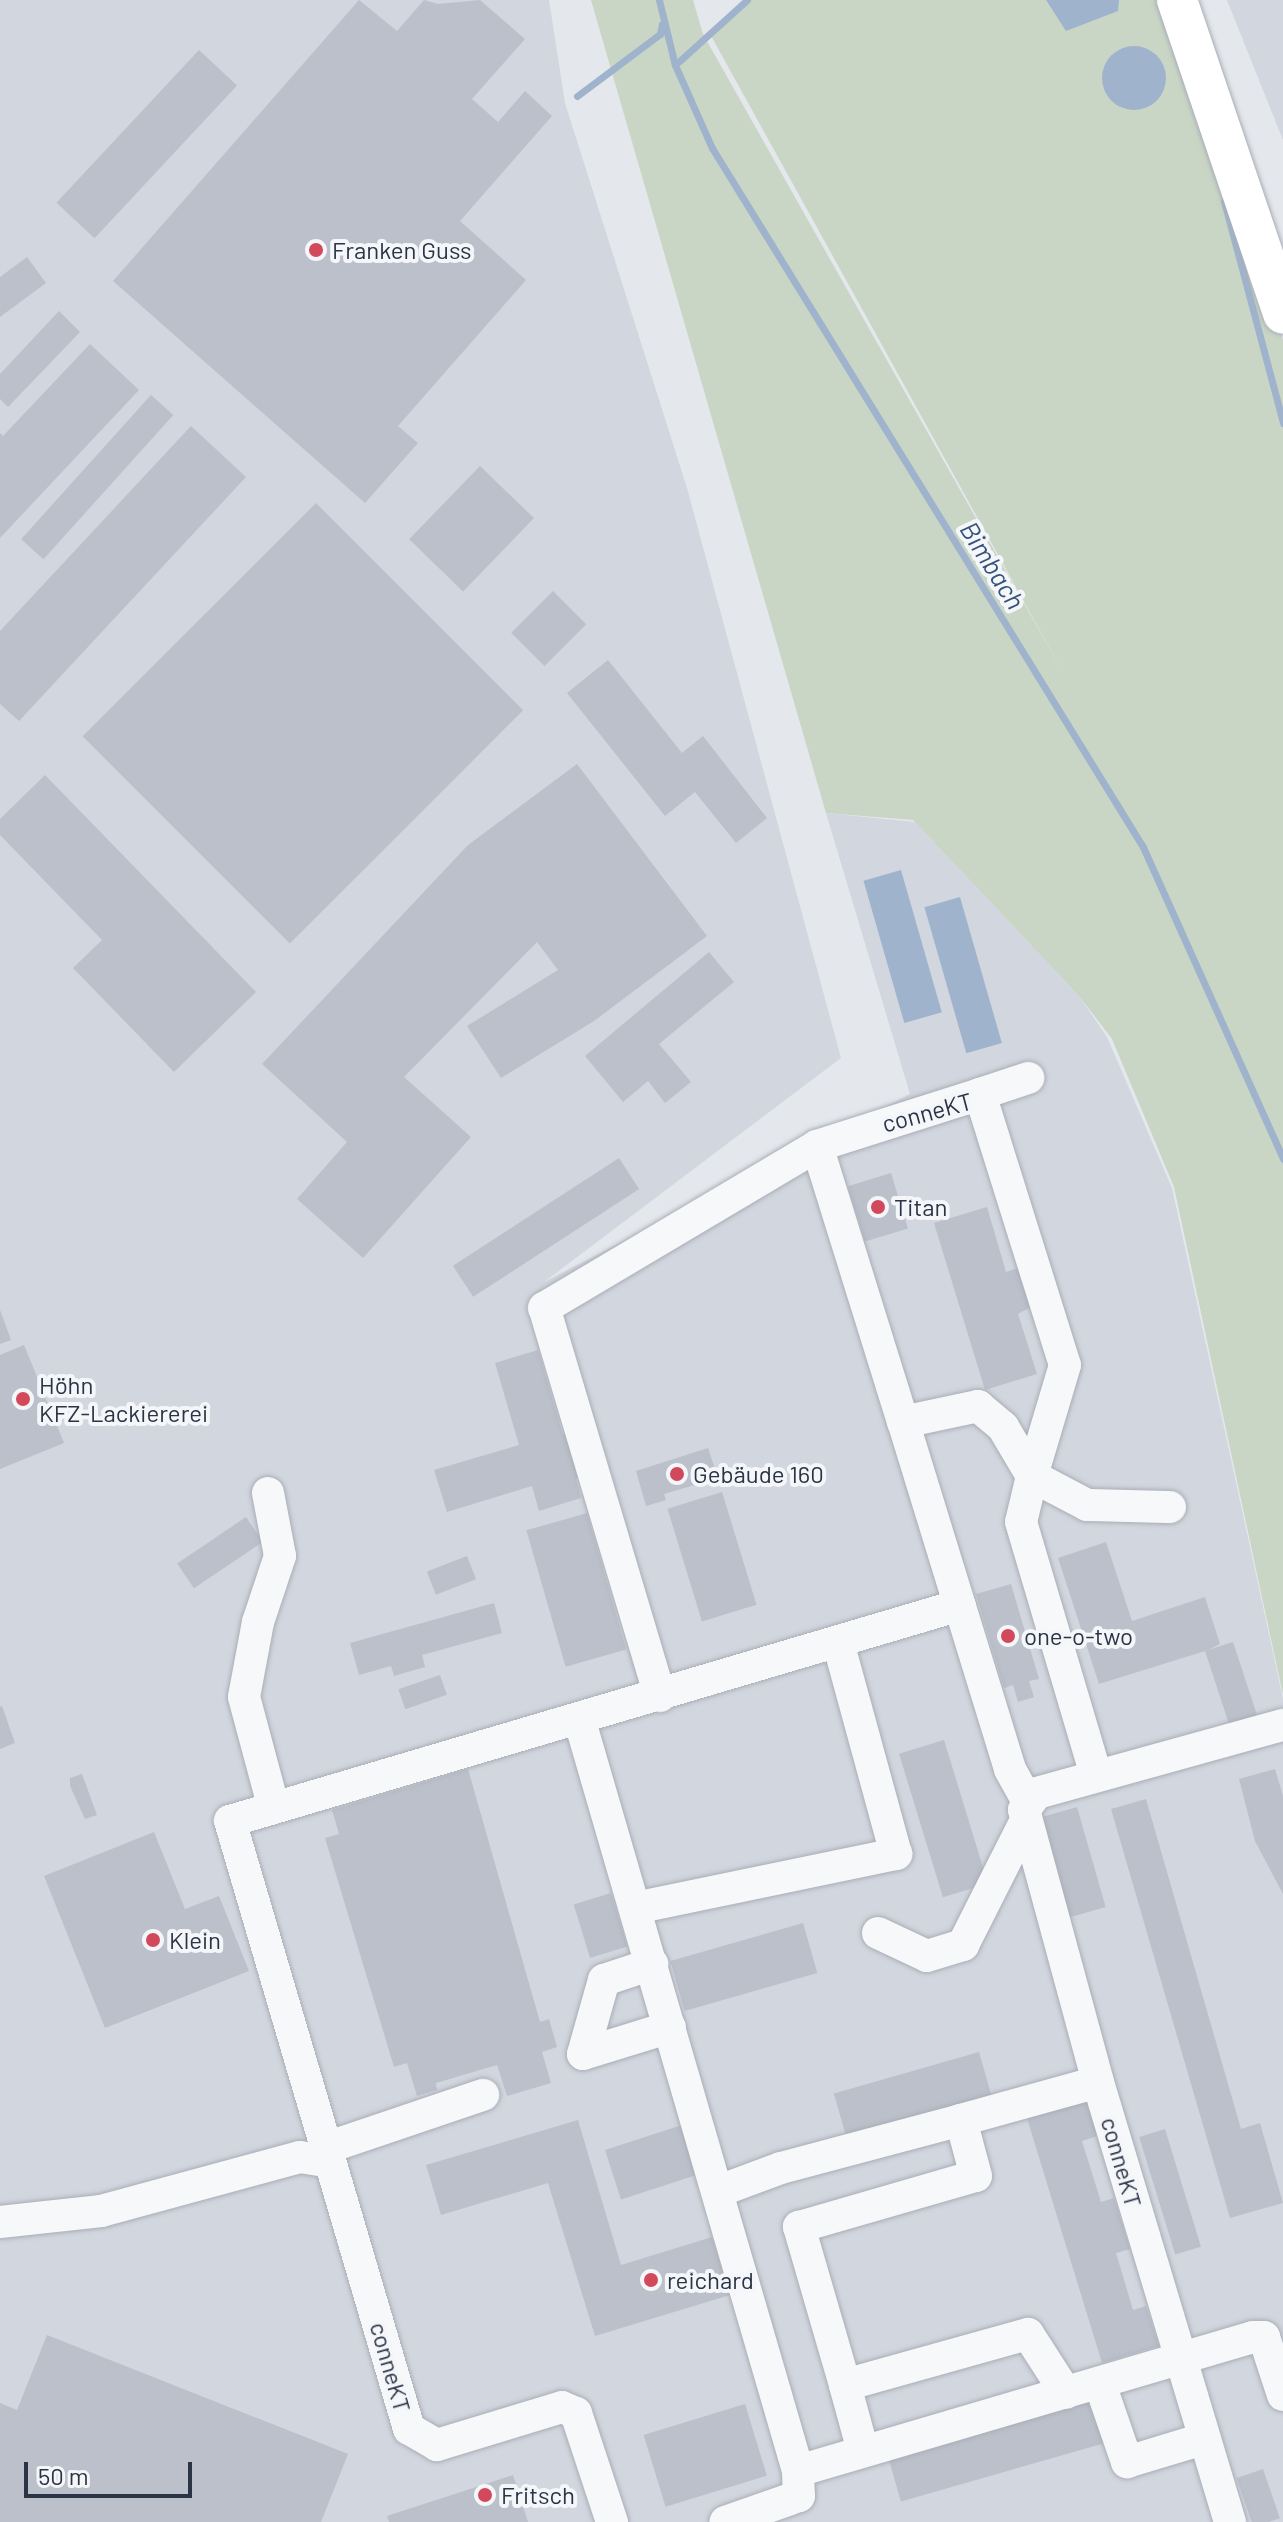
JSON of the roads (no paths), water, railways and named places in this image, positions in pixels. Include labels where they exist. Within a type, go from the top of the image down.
[{"type":"main road","points":[[1177,0],[1283,314]]},
{"type":"street","points":[[980,1094],[1028,1078]]},
{"type":"street","name":"conneKT","points":[[1096,1775],[1021,1522],[1065,1365],[980,1094],[817,1146],[1010,1769],[1026,1811],[1098,2082],[1230,2522]]},
{"type":"street","points":[[660,1696],[544,1308],[817,1146]]},
{"type":"street","points":[[903,1422],[978,1406],[1003,1427],[1032,1476],[1087,1505],[1170,1507]]},
{"type":"street","points":[[268,1493],[280,1556],[258,1622],[244,1697],[273,1805],[660,1696],[960,1605]]},
{"type":"street","points":[[635,1908],[896,1854],[838,1642]]},
{"type":"street","points":[[579,1718],[719,2191],[799,2484]]},
{"type":"street","points":[[878,1933],[927,1956],[963,1945],[1026,1811],[1096,1775],[1283,1725]]},
{"type":"street","name":"conneKT","points":[[273,1805],[230,1821],[409,2429],[437,2445],[562,2407],[576,2413],[612,2522]]},
{"type":"street","points":[[652,1964],[604,1980],[583,2054],[670,2027]]},
{"type":"street","points":[[719,2191],[781,2168],[1098,2082]]},
{"type":"street","points":[[0,2222],[101,2211],[300,2157],[328,2155],[483,2095]]},
{"type":"street","points":[[863,2451],[799,2227],[976,2176],[961,2120]]},
{"type":"street","points":[[845,2385],[1028,2334],[1066,2393]]},
{"type":"street","points":[[725,2522],[863,2451],[1264,2337],[1283,2395]]},
{"type":"street","points":[[1100,2384],[1127,2462],[1203,2439]]},
{"type":"water","points":[[1046,0],[1119,0],[1118,11],[1066,31]]},
{"type":"water","points":[[1134,46],[1152,52],[1160,60],[1166,78],[1160,96],[1152,104],[1134,110],[1116,104],[1108,96],[1102,78],[1108,60],[1116,52]]},
{"type":"water","points":[[901,870],[942,1012],[904,1023],[864,881]]},
{"type":"water","points":[[960,897],[1002,1043],[966,1053],[924,907]]},
{"type":"waterway","name":"Bimbach","points":[[659,0],[675,65],[712,148],[1143,847],[1283,1159]]},
{"type":"waterway","points":[[675,65],[747,0]]},
{"type":"waterway","points":[[577,96],[660,34],[662,24]]},
{"type":"waterway","points":[[1224,201],[1283,423]]},
{"type":"place","name":"Franken Guss","points":[[316,250]]},
{"type":"place","name":"Titan","points":[[878,1207]]},
{"type":"place","name":"Höhn KFZ-Lackiererei","points":[[23,1399]]},
{"type":"place","name":"Gebäude 160","points":[[677,1474]]},
{"type":"place","name":"one-o-two","points":[[1008,1636]]},
{"type":"place","name":"Klein","points":[[153,1940]]},
{"type":"place","name":"reichard","points":[[651,2280]]},
{"type":"place","name":"Fritsch","points":[[485,2495]]}]
